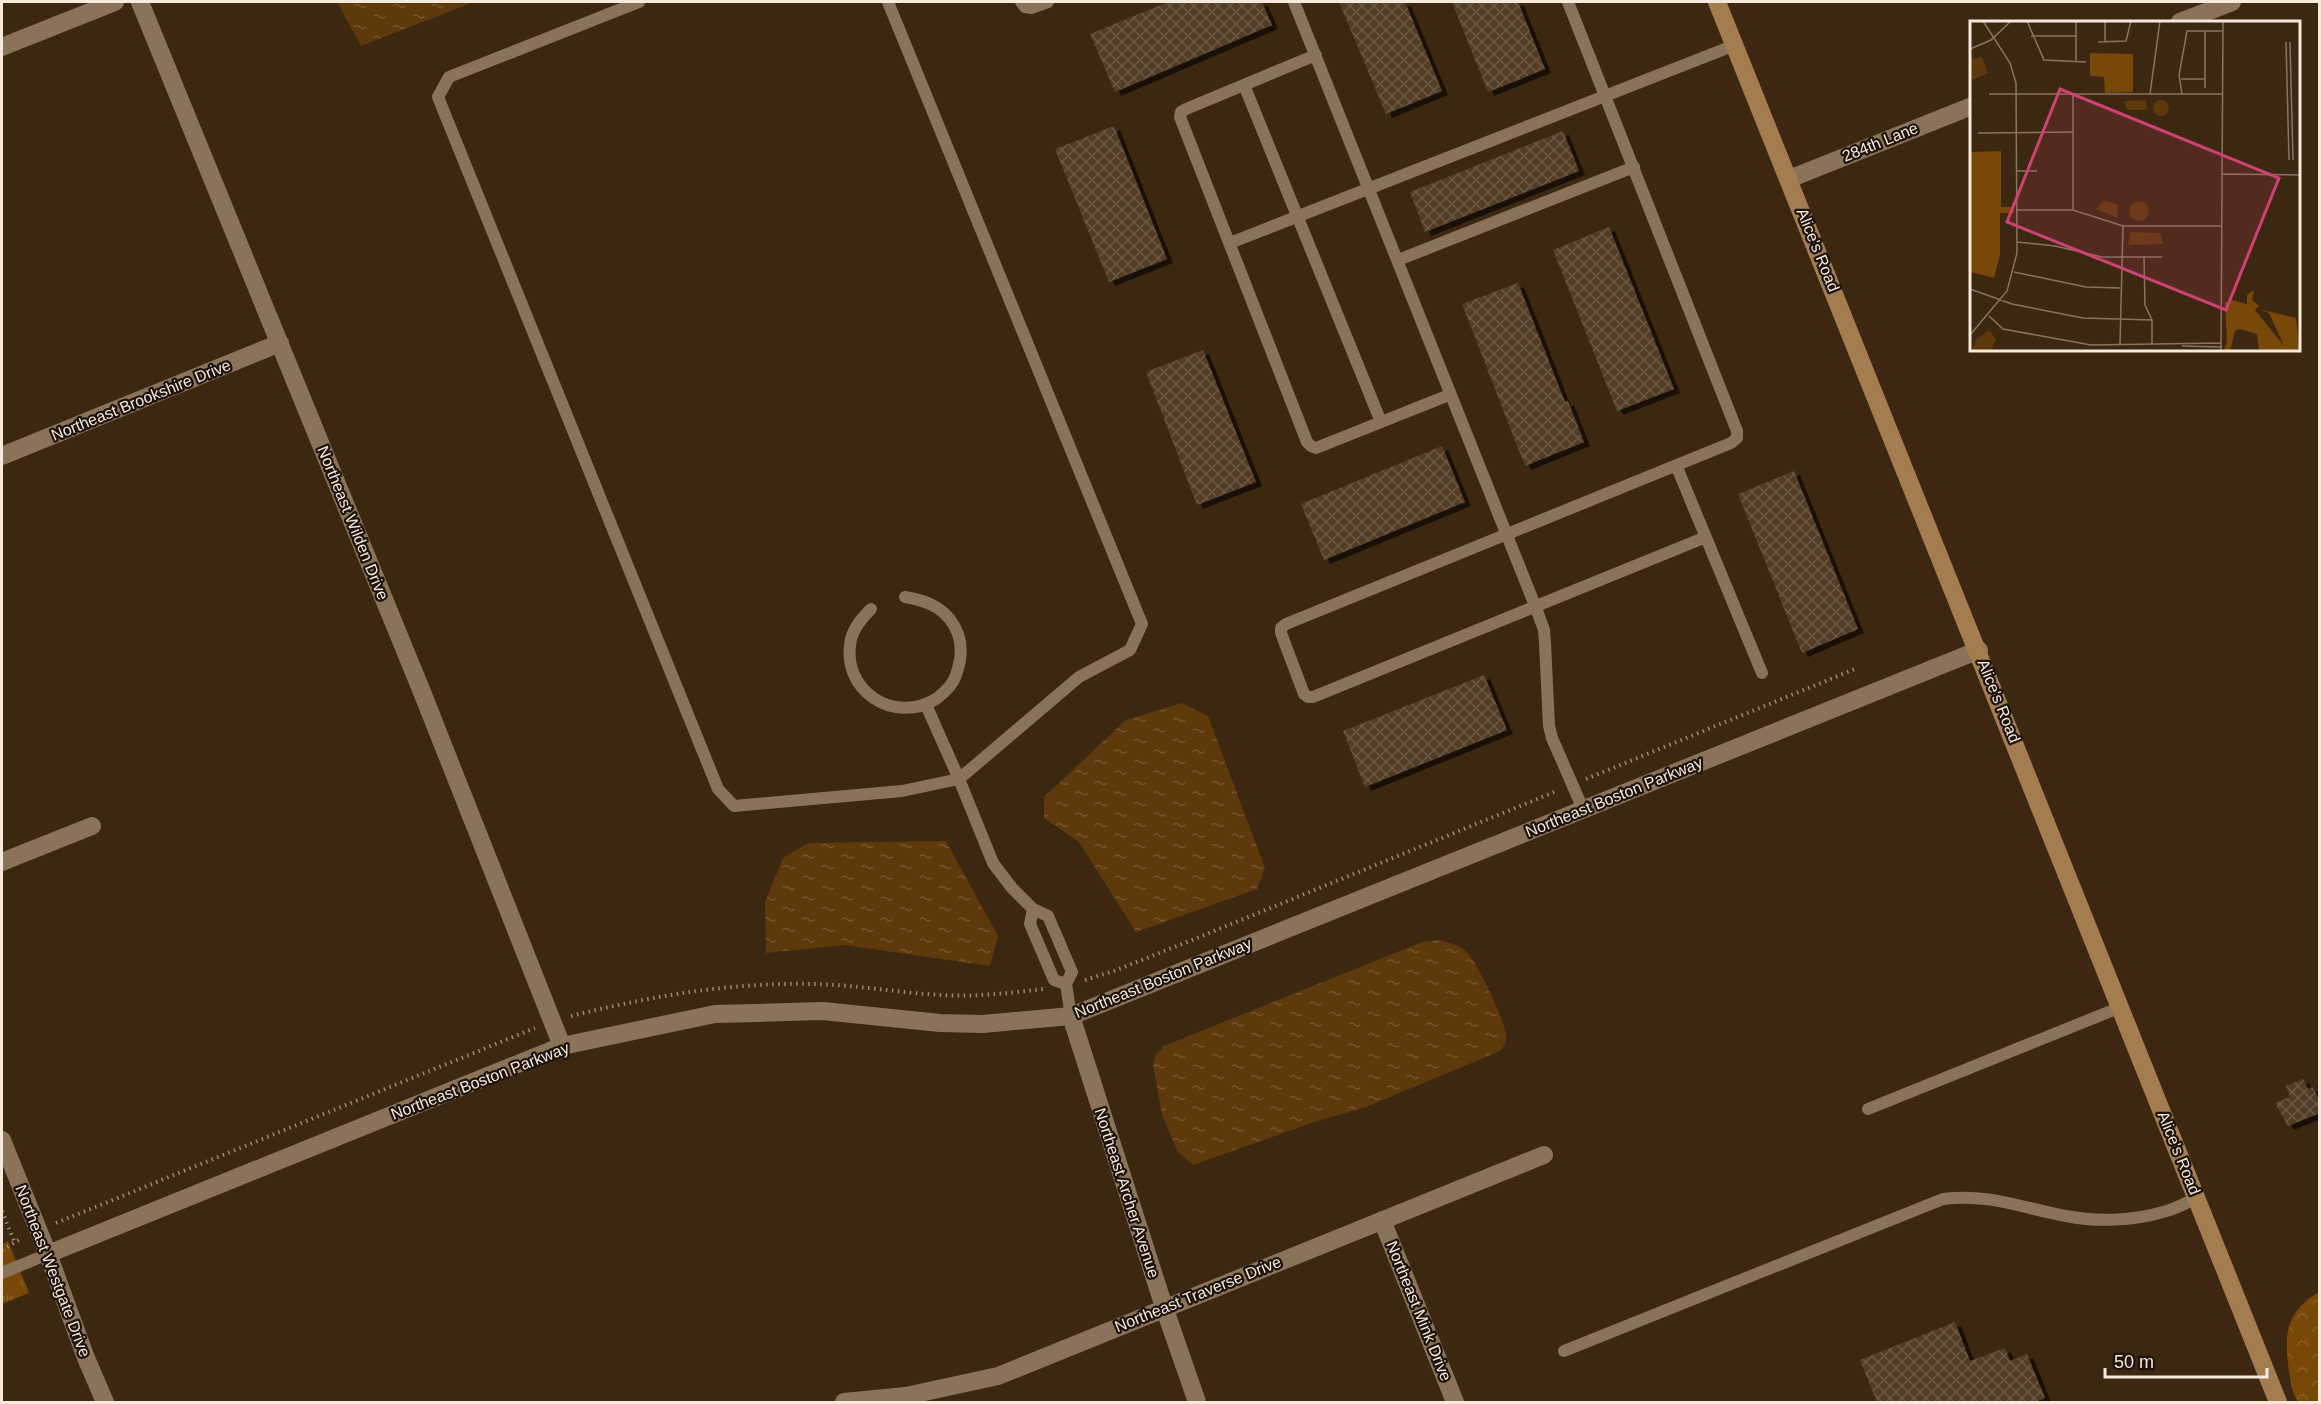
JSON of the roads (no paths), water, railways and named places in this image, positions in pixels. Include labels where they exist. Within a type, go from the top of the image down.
[{"type":"main road","name":"Alice's Road","points":[[1717,2],[1979,650],[2278,1402]]},
{"type":"street","points":[[2,47],[114,2]]},
{"type":"street","name":"Northeast Wilden Drive","points":[[140,2],[418,681],[562,1046]]},
{"type":"street","points":[[2183,21],[2232,2]]},
{"type":"street","name":"284th Lane","points":[[1789,179],[1970,106]]},
{"type":"street","name":"Northeast Brookshire Drive","points":[[2,456],[280,343]]},
{"type":"street","name":"Northeast Boston Parkway","points":[[48,1254],[562,1046],[715,1014],[823,1011],[940,1023],[983,1024],[1071,1016],[1979,650]]},
{"type":"street","points":[[2,862],[92,826]]},
{"type":"street","name":"Northeast Archer Avenue","points":[[1071,1016],[1164,1307],[1197,1402]]},
{"type":"street","name":"Northeast Westgate Drive","points":[[2,1140],[105,1402]]},
{"type":"street","name":"Northeast Traverse Drive","points":[[844,1402],[906,1396],[998,1376],[1544,1155]]},
{"type":"street","name":"Northeast Mink Drive","points":[[1382,1220],[1455,1402]]},
{"type":"lane","points":[[639,2],[449,77],[438,97],[718,789],[734,806],[902,791],[958,779],[1028,723],[1079,677],[1130,650],[1142,624],[888,2]]},
{"type":"lane","points":[[1021,2],[1025,7],[1031,8],[1048,2]]},
{"type":"lane","points":[[1294,2],[1444,373],[1449,395],[1544,630],[1549,726],[1583,809]]},
{"type":"lane","points":[[1568,2],[1737,431],[1737,438],[1731,443],[1286,624],[1281,628],[1281,633],[1304,693],[1308,697],[1313,697],[1706,537]]},
{"type":"lane","points":[[1230,243],[1605,94],[1735,45]]},
{"type":"lane","points":[[1316,55],[1186,109],[1181,112],[1180,117],[1307,442],[1311,447],[1316,448],[1449,395]]},
{"type":"lane","points":[[1244,85],[1381,422]]},
{"type":"lane","points":[[1398,260],[1634,167]]},
{"type":"lane","points":[[1676,465],[1762,673]]},
{"type":"lane","points":[[871,609],[859,622],[851,638],[849,655],[853,673],[862,688],[875,700],[891,707],[908,709],[926,705],[942,695],[954,680],[961,661],[960,642],[954,624],[941,609],[924,600],[905,597]]},
{"type":"lane","points":[[926,705],[993,863],[1011,888],[1033,909],[1048,916],[1072,972],[1067,985],[1071,1016]]},
{"type":"lane","points":[[1033,909],[1030,924],[1054,980],[1067,985]]},
{"type":"lane","points":[[1868,1109],[2121,1007]]},
{"type":"lane","points":[[1563,1351],[1943,1199],[1967,1196],[1990,1198],[2067,1216],[2096,1220],[2163,1212],[2197,1198]]},
{"type":"lane","points":[[2,1273],[48,1254]]},
{"type":"water","points":[[337,2],[474,2],[361,46]]},
{"type":"water","points":[[1182,703],[1208,716],[1265,868],[1257,889],[1136,932],[1079,842],[1044,818],[1044,797],[1126,720]]},
{"type":"water","points":[[946,841],[998,936],[990,966],[844,945],[766,953],[765,902],[783,858],[808,843]]},
{"type":"water","points":[[1440,940],[1464,949],[1471,956],[1501,1017],[1506,1041],[1500,1051],[1366,1107],[1317,1121],[1193,1165],[1178,1152],[1162,1115],[1153,1064],[1156,1055],[1164,1046],[1422,942]]}]
